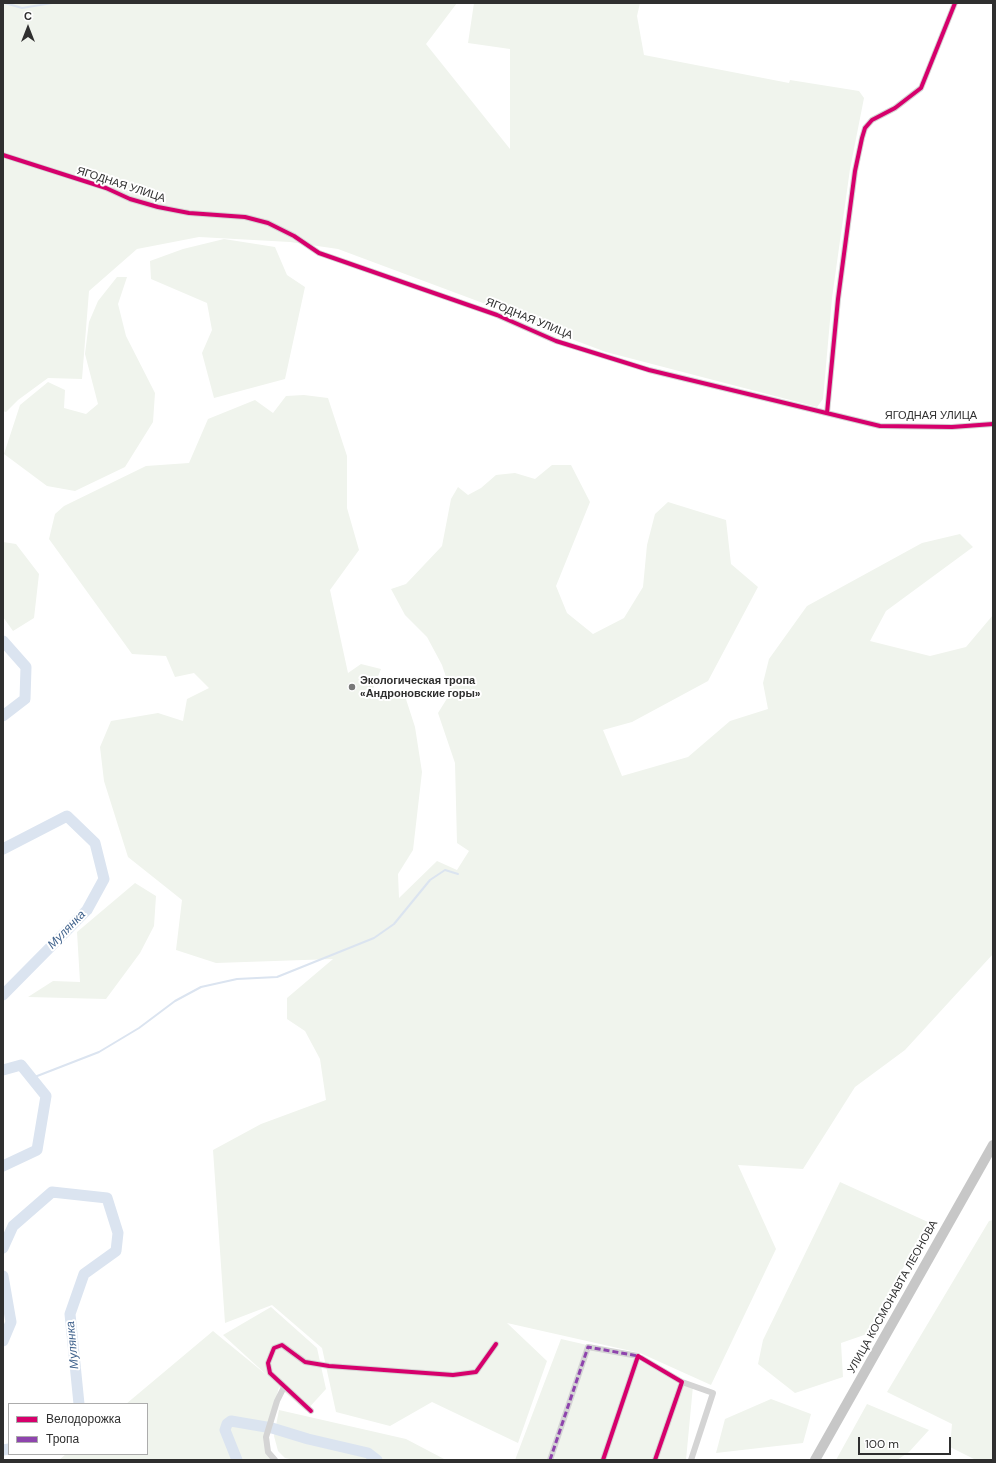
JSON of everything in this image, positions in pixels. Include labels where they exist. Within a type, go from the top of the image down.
[{"type":"main road","name":"УЛИЦА КОСМОНАВТА ЛЕОНОВА","points":[[815,1460],[993,1145]]},
{"type":"street","points":[[827,413],[846,233],[855,171],[865,128],[872,120],[896,108],[921,88],[955,3]]},
{"type":"street","name":"ЯГОДНАЯ УЛИЦА","points":[[3,155],[106,188],[158,208],[188,213],[244,217],[268,223],[294,236],[319,253],[497,315],[556,341],[649,370],[880,426],[952,427],[993,424]]},
{"type":"street","points":[[311,1411],[270,1373],[268,1364],[274,1348],[282,1345],[305,1362],[329,1366],[453,1375],[476,1372],[496,1344]]},
{"type":"street","points":[[550,1460],[588,1347],[638,1356],[682,1382],[713,1393],[692,1460]]},
{"type":"street","points":[[603,1460],[638,1356]]},
{"type":"street","points":[[655,1460],[682,1382]]},
{"type":"street","points":[[275,1460],[268,1452],[266,1437],[284,1387]]},
{"type":"shaded area","points":[[3,3],[457,3],[426,44],[510,149],[510,49],[468,43],[474,3],[640,3],[637,16],[644,55],[789,83],[790,80],[859,91],[864,98],[850,169],[832,298],[823,399],[817,407],[606,352],[558,334],[507,312],[338,249],[290,242],[199,237],[137,249],[89,291],[82,379],[48,378],[18,400],[6,412],[3,411]]},
{"type":"shaded area","points":[[224,239],[275,247],[287,275],[305,287],[285,379],[214,398],[202,353],[212,330],[207,303],[151,279],[150,261],[183,249]]},
{"type":"shaded area","points":[[117,277],[127,277],[118,304],[126,336],[155,393],[153,422],[125,467],[75,491],[47,486],[4,454],[20,405],[48,382],[65,390],[64,408],[86,414],[98,404],[85,354],[89,322],[98,301]]},
{"type":"shaded area","points":[[304,395],[328,398],[347,456],[347,508],[359,550],[330,590],[348,673],[361,664],[381,669],[373,689],[392,698],[404,693],[415,727],[422,772],[413,850],[398,874],[399,898],[437,861],[457,870],[469,851],[457,843],[455,763],[438,713],[451,692],[442,665],[427,637],[405,615],[391,589],[406,584],[442,546],[451,499],[458,487],[468,495],[481,488],[496,475],[515,473],[535,479],[552,465],[571,465],[590,502],[556,586],[567,613],[593,634],[624,618],[643,587],[647,545],[655,514],[668,502],[726,520],[731,564],[758,587],[708,681],[632,722],[603,730],[622,776],[688,757],[730,721],[768,709],[763,683],[769,659],[807,606],[922,543],[960,534],[973,547],[886,611],[870,641],[930,656],[966,647],[993,615],[993,954],[905,1050],[855,1087],[803,1169],[738,1165],[776,1249],[711,1385],[640,1353],[507,1323],[547,1361],[518,1443],[432,1402],[390,1426],[336,1412],[322,1348],[272,1305],[225,1323],[213,1150],[261,1124],[326,1100],[320,1059],[305,1031],[287,1019],[287,998],[333,959],[216,963],[176,950],[182,900],[128,857],[104,781],[100,747],[111,721],[158,713],[183,721],[187,699],[209,688],[194,673],[175,677],[166,656],[132,654],[49,539],[55,514],[64,506],[146,466],[189,463],[208,419],[255,400],[273,413],[286,396]]},
{"type":"shaded area","points":[[3,542],[16,544],[39,574],[34,618],[13,631],[3,617]]},
{"type":"shaded area","points":[[135,883],[156,896],[154,926],[140,953],[106,999],[28,997],[53,981],[80,982],[77,932]]},
{"type":"shaded area","points":[[840,1182],[928,1222],[867,1334],[841,1343],[843,1377],[795,1393],[758,1364],[763,1340]]},
{"type":"shaded area","points":[[993,1220],[993,1460],[976,1460],[950,1447],[952,1424],[887,1392],[989,1221]]},
{"type":"shaded area","points":[[271,1307],[317,1348],[326,1389],[306,1411],[279,1387],[267,1434],[269,1451],[276,1460],[59,1460],[65,1455],[148,1455],[148,1403],[127,1403],[213,1331],[269,1377],[223,1335]]},
{"type":"shaded area","points":[[561,1339],[622,1353],[693,1386],[686,1460],[515,1460]]},
{"type":"shaded area","points":[[771,1399],[811,1414],[803,1443],[716,1453],[725,1419]]},
{"type":"shaded area","points":[[867,1404],[929,1430],[909,1452],[897,1460],[836,1460]]},
{"type":"shaded area","points":[[279,1410],[406,1439],[446,1460],[296,1460],[285,1458],[278,1451],[274,1436]]},
{"type":"waterway","points":[[5,3],[22,8],[52,3]]},
{"type":"waterway","name":"Мулянка","points":[[3,641],[26,667],[25,699],[3,716]]},
{"type":"waterway","name":"Мулянка","points":[[3,849],[67,816],[95,843],[104,879],[87,910],[3,995]]},
{"type":"waterway","points":[[32,1078],[99,1052],[139,1028],[175,1001],[201,987],[237,979],[277,977],[374,938],[394,924],[430,880],[445,870],[458,874]]},
{"type":"waterway","name":"Мулянка","points":[[3,1070],[21,1065],[46,1096],[37,1150],[3,1166]]},
{"type":"waterway","name":"Мулянка","points":[[3,1248],[13,1226],[52,1192],[107,1198],[118,1233],[116,1251],[84,1274],[70,1314],[79,1403]]},
{"type":"waterway","name":"Мулянка","points":[[3,1276],[11,1322],[3,1341]]},
{"type":"waterway","name":"Мулянка","points":[[237,1460],[225,1430],[227,1424],[231,1421],[272,1428],[308,1439],[368,1453],[377,1460]]},
{"type":"waterway","name":"Мулянка","points":[[3,1450],[8,1449]]},
{"type":"marked path","points":[[550,1460],[588,1347],[638,1356]]},
{"type":"cycle path","points":[[827,413],[838,299],[855,171],[865,128],[872,120],[895,108],[921,88],[955,3]]},
{"type":"cycle path","points":[[3,155],[106,188],[130,199],[158,207],[189,213],[245,217],[268,223],[294,236],[319,253],[497,315],[556,341],[649,370],[880,426],[952,427],[993,424]]},
{"type":"cycle path","points":[[311,1411],[270,1373],[268,1363],[274,1348],[282,1345],[305,1362],[329,1366],[453,1375],[476,1372],[496,1344]]},
{"type":"cycle path","points":[[603,1460],[638,1356],[682,1382],[655,1460]]},
{"type":"place","name":"Экологическая тропа «Андроновские горы»","points":[[352,687]]}]
